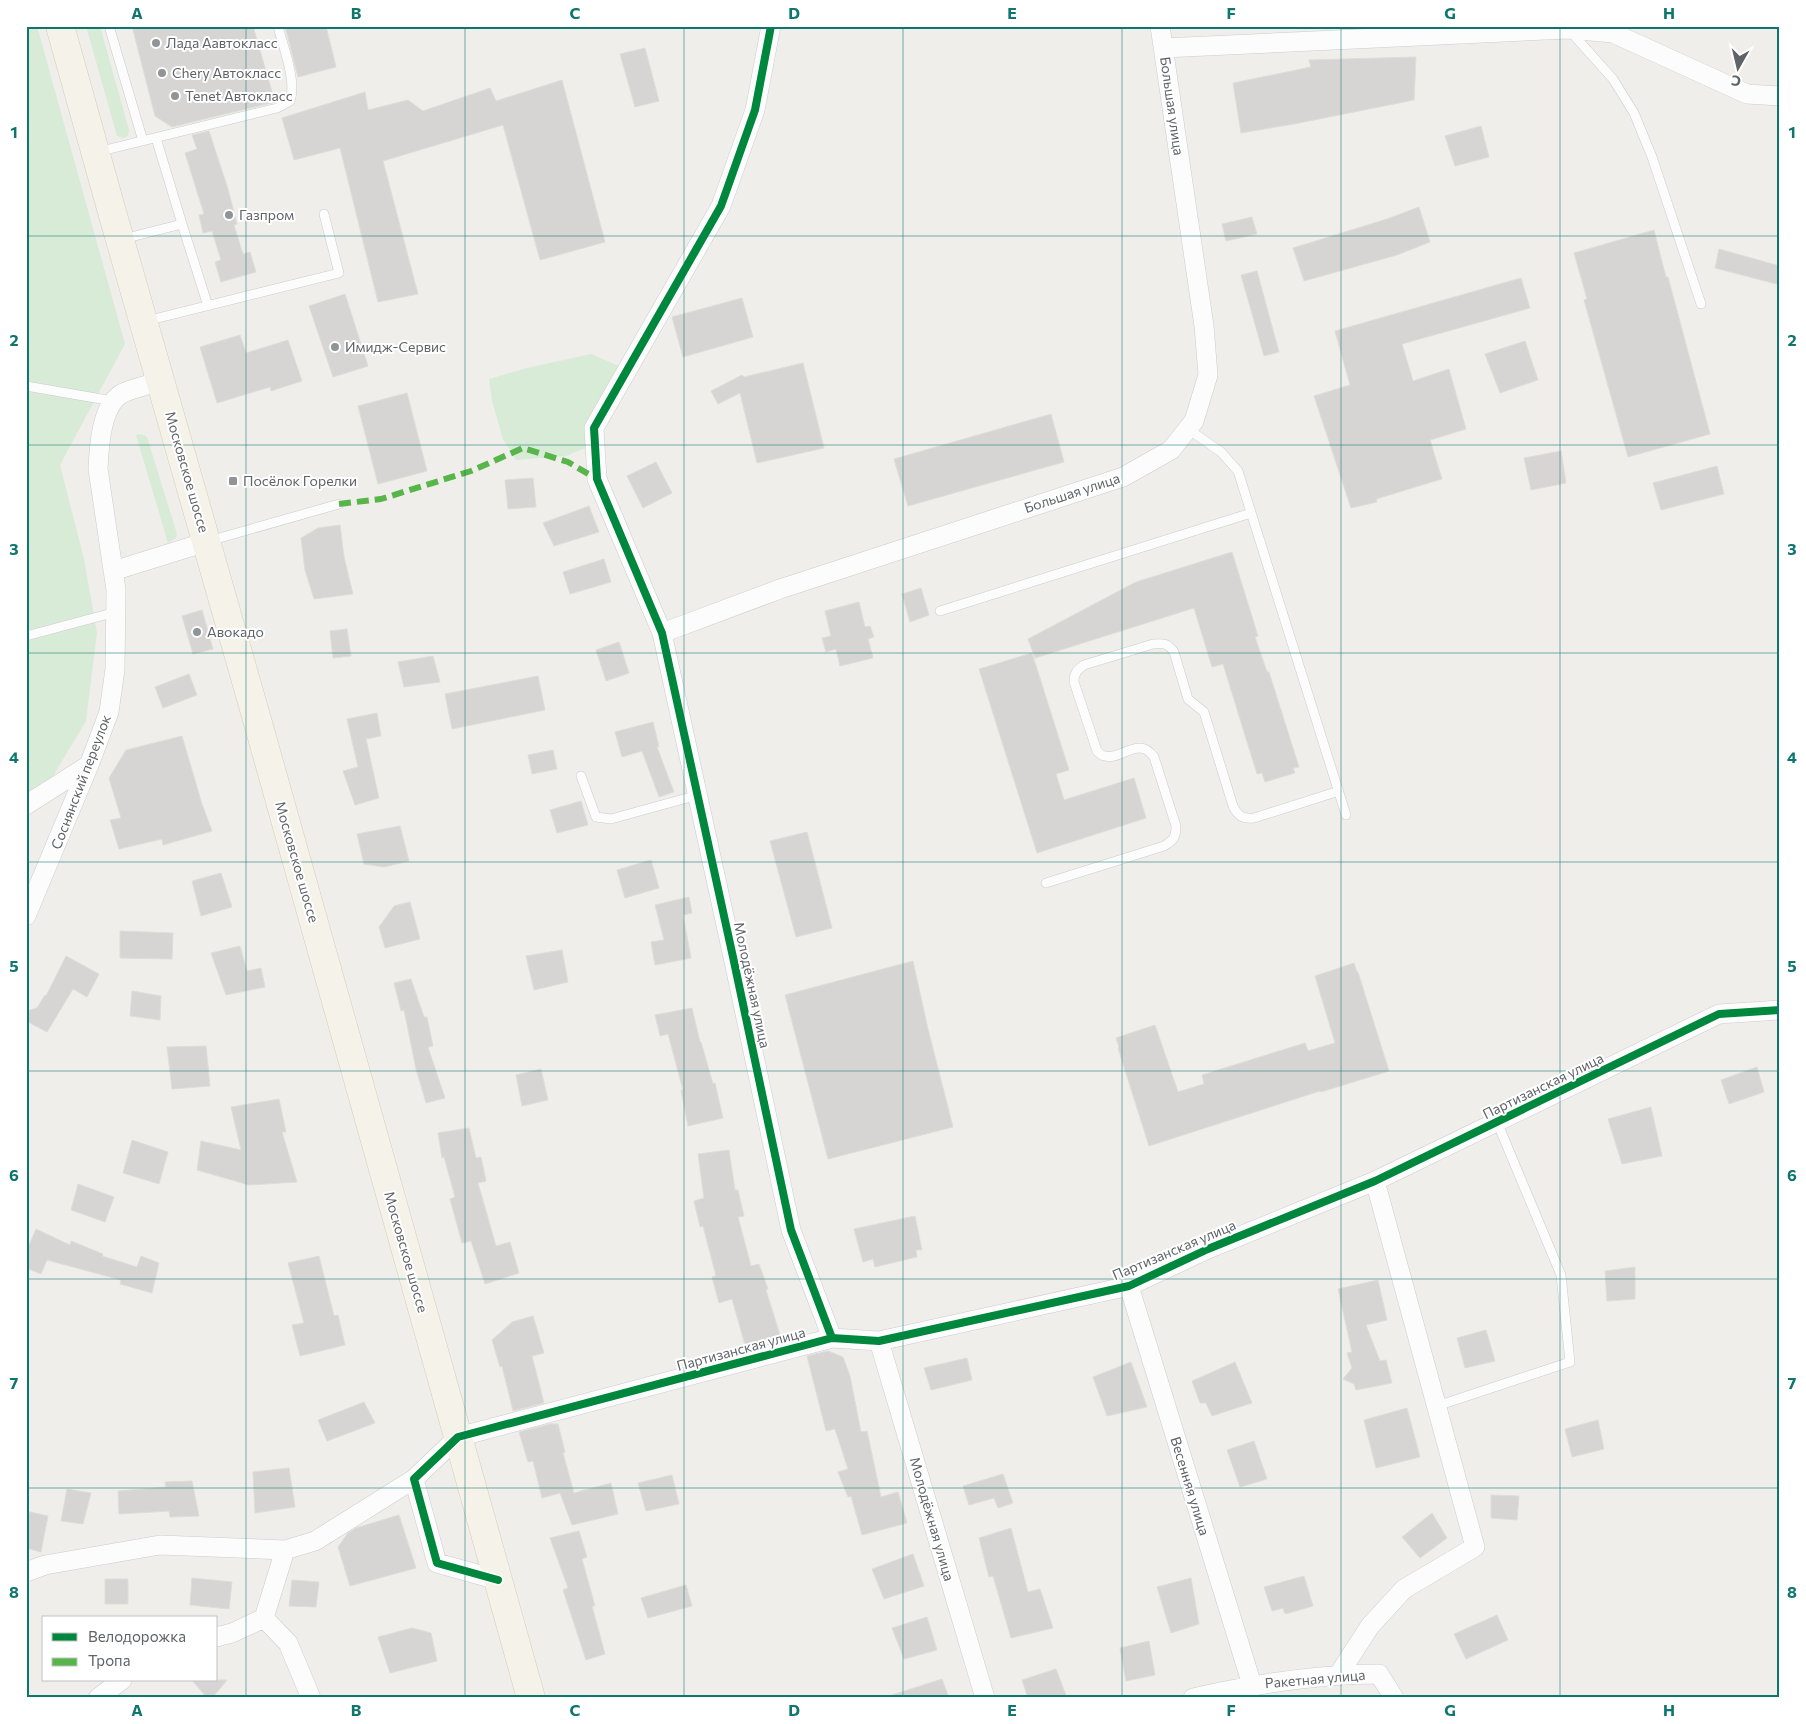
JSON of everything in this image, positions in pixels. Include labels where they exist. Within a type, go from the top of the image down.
[{"type":"main road","name":"Московское шоссе","points":[[60,26],[531,1698]]},
{"type":"street","name":"Молодёжная улица","points":[[771,26],[755,110],[721,206],[594,428],[597,479],[662,633],[791,1230],[832,1338]]},
{"type":"street","name":"Большая улица","points":[[662,633],[780,589],[1123,477],[1171,450],[1194,421],[1208,375],[1204,326],[1160,26]]},
{"type":"street","name":"Большая улица","points":[[1164,48],[1568,28],[1613,33],[1747,94],[1780,96]]},
{"type":"street","points":[[113,401],[122,394],[161,382]]},
{"type":"street","name":"Соснянский переулок","points":[[26,916],[90,765],[108,712],[115,669],[116,590],[98,469],[99,450],[107,411],[113,401]]},
{"type":"street","points":[[113,571],[206,542]]},
{"type":"street","points":[[26,805],[90,765]]},
{"type":"street","name":"Партизанская улица","points":[[458,1437],[832,1338],[879,1341],[1129,1286],[1208,1249],[1375,1181],[1719,1014],[1780,1010]]},
{"type":"street","points":[[1339,1674],[1370,1626],[1404,1589],[1475,1547],[1375,1181]]},
{"type":"street","name":"Весенняя улица","points":[[1129,1286],[1252,1685]]},
{"type":"street","name":"Молодёжная улица","points":[[879,1341],[985,1698]]},
{"type":"street","points":[[26,1572],[45,1565],[160,1545],[285,1550],[315,1541],[414,1479],[458,1437]]},
{"type":"street","points":[[414,1479],[436,1563],[498,1580]]},
{"type":"street","points":[[218,1636],[232,1633],[264,1618],[285,1550]]},
{"type":"street","points":[[264,1618],[288,1643],[312,1698]]},
{"type":"street","name":"Ракетная улица","points":[[1193,1698],[1252,1685],[1339,1674],[1379,1674],[1394,1698]]},
{"type":"street","points":[[98,1698],[119,1682]]},
{"type":"lane","points":[[110,26],[143,141]]},
{"type":"lane","points":[[95,152],[277,108],[290,101],[293,92],[278,26]]},
{"type":"lane","points":[[1568,28],[1613,79],[1634,113],[1652,157],[1701,304]]},
{"type":"lane","points":[[156,138],[208,306]]},
{"type":"lane","points":[[144,322],[339,273],[324,214]]},
{"type":"lane","points":[[119,240],[182,224]]},
{"type":"lane","points":[[26,386],[113,401]]},
{"type":"lane","points":[[1188,429],[1221,452],[1238,471],[1346,815]]},
{"type":"lane","points":[[206,542],[339,504]]},
{"type":"lane","points":[[940,611],[1251,513]]},
{"type":"lane","points":[[26,636],[116,612]]},
{"type":"lane","points":[[1046,883],[1164,846],[1174,840],[1176,834],[1176,826],[1154,757],[1150,751],[1143,748],[1112,756],[1104,756],[1097,751],[1074,682],[1074,675],[1077,669],[1084,665],[1153,644],[1163,643],[1170,646],[1174,652],[1188,699],[1204,712],[1233,806],[1237,814],[1244,818],[1254,818],[1339,791]]},
{"type":"lane","points":[[582,776],[596,817],[611,819],[698,795]]},
{"type":"lane","points":[[1436,1406],[1570,1362],[1561,1275],[1497,1122]]},
{"type":"green space","points":[[26,26],[37,26],[125,344],[60,465],[84,559],[97,633],[86,721],[53,776],[26,793]]},
{"type":"green space","points":[[86,26],[100,26],[129,130],[128,136],[123,138],[117,136]]},
{"type":"green space","points":[[591,354],[619,366],[590,424],[585,448],[566,456],[516,460],[503,439],[492,401],[489,379],[527,368]]},
{"type":"green space","points":[[141,434],[147,437],[177,534],[176,538],[168,543],[136,435]]},
{"type":"building","points":[[132,26],[253,26],[275,102],[172,127],[155,116]]},
{"type":"building","points":[[285,26],[326,26],[336,67],[298,77]]},
{"type":"building","points":[[645,48],[659,101],[635,107],[620,54]]},
{"type":"building","points":[[1416,57],[1414,100],[1241,133],[1233,83],[1311,67],[1309,60]]},
{"type":"building","points":[[562,80],[605,242],[540,260],[503,125],[383,161],[418,294],[378,302],[340,148],[294,160],[282,118],[365,92],[368,110],[408,100],[423,111],[490,88],[496,101]]},
{"type":"building","points":[[1481,126],[1489,157],[1455,166],[1445,136]]},
{"type":"building","points":[[209,131],[228,189],[237,224],[234,225],[243,254],[250,252],[256,272],[221,282],[215,262],[221,260],[212,231],[203,233],[199,215],[204,214],[185,153],[197,149],[192,135]]},
{"type":"building","points":[[1419,207],[1430,242],[1397,255],[1304,281],[1293,248],[1387,219]]},
{"type":"building","points":[[1252,217],[1257,234],[1226,241],[1222,224]]},
{"type":"building","points":[[1654,230],[1710,434],[1628,457],[1584,300],[1587,299],[1574,253]]},
{"type":"building","points":[[1719,249],[1780,266],[1780,285],[1715,268]]},
{"type":"building","points":[[1257,271],[1279,352],[1264,356],[1241,275]]},
{"type":"building","points":[[1521,278],[1530,308],[1402,344],[1413,381],[1449,369],[1466,429],[1430,440],[1442,479],[1376,499],[1377,502],[1351,508],[1314,396],[1350,385],[1335,331]]},
{"type":"building","points":[[345,294],[368,366],[333,377],[309,306]]},
{"type":"building","points":[[742,298],[753,337],[683,357],[672,317]]},
{"type":"building","points":[[240,335],[246,353],[288,340],[302,381],[271,391],[270,387],[217,403],[200,347]]},
{"type":"building","points":[[1525,341],[1538,380],[1500,393],[1485,354]]},
{"type":"building","points":[[803,363],[824,448],[757,463],[740,393],[718,404],[711,391],[742,375],[744,377]]},
{"type":"building","points":[[407,393],[427,471],[378,484],[358,406]]},
{"type":"building","points":[[1051,414],[1064,462],[908,506],[894,459]]},
{"type":"building","points":[[1561,451],[1566,483],[1531,490],[1524,458]]},
{"type":"building","points":[[656,462],[672,493],[643,508],[627,476]]},
{"type":"building","points":[[1717,466],[1724,494],[1661,510],[1653,483]]},
{"type":"building","points":[[533,478],[536,507],[508,509],[505,480]]},
{"type":"building","points":[[589,506],[599,532],[554,546],[543,523]]},
{"type":"building","points":[[340,525],[344,557],[353,594],[314,599],[305,570],[301,538],[318,528]]},
{"type":"building","points":[[1232,552],[1258,636],[1255,637],[1267,672],[1269,672],[1299,767],[1293,768],[1295,773],[1265,782],[1262,773],[1257,774],[1223,664],[1212,667],[1194,608],[1035,658],[1028,639],[1136,582]]},
{"type":"building","points":[[604,559],[611,582],[570,594],[563,572]]},
{"type":"building","points":[[921,588],[929,615],[910,622],[902,594]]},
{"type":"building","points":[[859,602],[865,627],[870,626],[874,637],[868,639],[873,658],[840,666],[836,649],[826,652],[822,638],[831,636],[825,611]]},
{"type":"building","name":"Авокадо","points":[[202,610],[213,649],[193,654],[182,616]]},
{"type":"building","points":[[347,629],[351,656],[333,658],[330,631]]},
{"type":"building","points":[[619,642],[629,673],[606,681],[596,650]]},
{"type":"building","points":[[1032,653],[1069,770],[1056,774],[1064,800],[1134,778],[1146,818],[1037,853],[979,669]]},
{"type":"building","points":[[433,656],[440,682],[404,687],[398,662]]},
{"type":"building","points":[[189,674],[197,695],[163,708],[155,687]]},
{"type":"building","points":[[538,676],[545,710],[452,729],[445,694]]},
{"type":"building","points":[[377,713],[381,736],[366,739],[379,798],[355,805],[343,771],[358,767],[347,719]]},
{"type":"building","points":[[653,722],[659,747],[657,747],[674,792],[659,797],[642,751],[622,757],[615,732]]},
{"type":"building","points":[[182,736],[212,831],[163,845],[162,839],[119,849],[110,820],[121,818],[109,778],[126,750]]},
{"type":"building","points":[[553,750],[557,769],[532,774],[528,755]]},
{"type":"building","points":[[581,801],[588,825],[557,833],[550,810]]},
{"type":"building","points":[[400,826],[409,861],[384,867],[364,864],[357,834]]},
{"type":"building","points":[[807,832],[832,928],[796,937],[770,841]]},
{"type":"building","points":[[651,860],[659,888],[625,898],[617,870]]},
{"type":"building","points":[[221,873],[232,907],[201,916],[192,881]]},
{"type":"building","points":[[689,897],[692,913],[683,915],[691,958],[655,965],[651,942],[664,940],[655,905]]},
{"type":"building","points":[[410,902],[420,939],[385,948],[379,927],[394,906]]},
{"type":"building","points":[[120,931],[173,933],[172,959],[120,958]]},
{"type":"building","points":[[240,946],[247,971],[261,968],[265,987],[226,995],[211,953]]},
{"type":"building","points":[[562,950],[568,982],[534,990],[526,956]]},
{"type":"building","points":[[66,956],[99,974],[87,997],[73,989],[47,1032],[26,1021],[26,1017],[30,1010],[37,1008],[46,996]]},
{"type":"building","points":[[913,961],[953,1127],[828,1159],[785,995]]},
{"type":"building","points":[[1354,963],[1389,1071],[1149,1146],[1116,1038],[1155,1025],[1178,1092],[1204,1084],[1202,1075],[1305,1043],[1308,1051],[1335,1043],[1315,976]]},
{"type":"building","points":[[411,979],[424,1017],[427,1017],[433,1046],[428,1047],[445,1098],[426,1103],[416,1069],[404,1010],[401,1011],[394,983]]},
{"type":"building","points":[[132,991],[161,996],[160,1020],[130,1016]]},
{"type":"building","points":[[692,1008],[700,1042],[713,1084],[715,1083],[723,1118],[688,1126],[681,1090],[683,1090],[668,1034],[660,1036],[655,1015]]},
{"type":"building","points":[[206,1046],[210,1086],[172,1089],[167,1047]]},
{"type":"building","points":[[1757,1067],[1764,1092],[1729,1104],[1721,1080]]},
{"type":"building","points":[[541,1069],[548,1100],[522,1106],[516,1075]]},
{"type":"building","points":[[279,1099],[286,1132],[282,1132],[297,1182],[249,1185],[197,1170],[201,1141],[241,1150],[231,1107]]},
{"type":"building","points":[[1651,1107],[1662,1156],[1622,1164],[1608,1119]]},
{"type":"building","points":[[469,1128],[476,1158],[481,1157],[486,1181],[478,1183],[496,1246],[510,1242],[519,1273],[485,1284],[471,1241],[462,1243],[450,1199],[455,1197],[444,1157],[442,1158],[438,1133]]},
{"type":"building","points":[[132,1140],[168,1152],[159,1184],[123,1173]]},
{"type":"building","points":[[729,1150],[735,1190],[738,1190],[744,1216],[738,1217],[751,1266],[759,1264],[768,1289],[766,1290],[780,1335],[745,1345],[732,1299],[719,1303],[712,1277],[716,1276],[703,1226],[700,1227],[694,1201],[704,1198],[698,1154]]},
{"type":"building","points":[[78,1184],[114,1197],[105,1222],[71,1210]]},
{"type":"building","points":[[915,1216],[922,1250],[916,1250],[917,1257],[875,1267],[873,1259],[863,1262],[854,1229]]},
{"type":"building","points":[[36,1229],[70,1245],[71,1241],[103,1254],[102,1256],[137,1267],[141,1256],[159,1263],[152,1293],[120,1284],[121,1280],[47,1260],[41,1274],[26,1268],[26,1252]]},
{"type":"building","points":[[319,1256],[334,1316],[338,1315],[345,1345],[300,1356],[292,1325],[304,1323],[288,1263]]},
{"type":"building","points":[[1635,1267],[1635,1299],[1607,1301],[1605,1271]]},
{"type":"building","points":[[1378,1280],[1387,1320],[1366,1325],[1380,1361],[1386,1360],[1392,1383],[1356,1390],[1354,1384],[1343,1379],[1352,1368],[1347,1353],[1352,1352],[1338,1289]]},
{"type":"building","points":[[533,1316],[544,1353],[532,1356],[544,1403],[513,1411],[502,1366],[500,1367],[492,1340],[512,1322]]},
{"type":"building","points":[[1486,1330],[1495,1361],[1465,1368],[1457,1338]]},
{"type":"building","points":[[828,1351],[843,1357],[850,1376],[861,1432],[867,1431],[881,1497],[898,1492],[907,1523],[862,1535],[851,1496],[848,1497],[838,1472],[848,1469],[835,1429],[826,1431],[807,1356]]},
{"type":"building","points":[[967,1358],[972,1380],[931,1390],[924,1368]]},
{"type":"building","points":[[1131,1362],[1147,1407],[1107,1416],[1093,1377]]},
{"type":"building","points":[[1235,1362],[1252,1403],[1212,1416],[1206,1403],[1200,1403],[1192,1381]]},
{"type":"building","points":[[364,1402],[375,1423],[327,1441],[318,1420]]},
{"type":"building","points":[[1407,1408],[1420,1457],[1376,1468],[1364,1420]]},
{"type":"building","points":[[1598,1420],[1604,1449],[1572,1457],[1565,1429]]},
{"type":"building","points":[[550,1424],[558,1424],[565,1452],[563,1453],[574,1493],[611,1483],[618,1514],[572,1525],[560,1493],[542,1498],[533,1461],[528,1462],[519,1432]]},
{"type":"building","points":[[1254,1441],[1267,1479],[1240,1487],[1227,1450]]},
{"type":"building","points":[[289,1468],[295,1507],[255,1513],[253,1472]]},
{"type":"building","points":[[1003,1474],[1013,1503],[998,1508],[994,1498],[969,1505],[963,1486]]},
{"type":"building","points":[[672,1475],[679,1504],[646,1511],[638,1483]]},
{"type":"building","points":[[192,1481],[199,1516],[170,1517],[169,1511],[119,1514],[118,1491],[166,1487],[165,1482]]},
{"type":"building","points":[[67,1489],[91,1493],[83,1524],[61,1521]]},
{"type":"building","points":[[1491,1495],[1519,1496],[1517,1520],[1491,1518]]},
{"type":"building","points":[[26,1511],[48,1516],[41,1552],[26,1548]]},
{"type":"building","points":[[1432,1513],[1447,1538],[1420,1558],[1402,1537]]},
{"type":"building","points":[[399,1515],[416,1568],[350,1586],[338,1547],[348,1533],[356,1528]]},
{"type":"building","points":[[1011,1528],[1028,1592],[1040,1589],[1053,1628],[1011,1638],[993,1576],[989,1577],[979,1538]]},
{"type":"building","points":[[579,1531],[587,1557],[582,1559],[595,1606],[592,1606],[605,1654],[586,1660],[563,1590],[568,1588],[550,1538]]},
{"type":"building","points":[[913,1554],[924,1586],[884,1599],[872,1569]]},
{"type":"building","points":[[1304,1576],[1313,1606],[1285,1614],[1283,1608],[1272,1611],[1264,1587]]},
{"type":"building","points":[[192,1578],[232,1582],[229,1609],[190,1605]]},
{"type":"building","points":[[1191,1578],[1199,1624],[1171,1633],[1157,1587]]},
{"type":"building","points":[[105,1579],[128,1579],[128,1604],[105,1604]]},
{"type":"building","points":[[292,1580],[319,1582],[316,1607],[289,1606]]},
{"type":"building","points":[[686,1585],[692,1606],[648,1618],[641,1598]]},
{"type":"building","points":[[1497,1615],[1508,1640],[1466,1659],[1454,1634]]},
{"type":"building","points":[[927,1617],[937,1650],[904,1659],[892,1628]]},
{"type":"building","points":[[412,1628],[431,1633],[437,1661],[390,1673],[378,1637]]},
{"type":"building","points":[[1149,1641],[1155,1675],[1126,1681],[1120,1648]]},
{"type":"building","points":[[1056,1669],[1067,1698],[1028,1698],[1022,1680]]},
{"type":"building","points":[[942,1679],[949,1698],[892,1698],[892,1695]]},
{"type":"building","points":[[227,1680],[212,1698],[207,1698],[194,1682]]},
{"type":"marked path","points":[[339,504],[381,499],[471,471],[523,448],[568,462],[597,479]]},
{"type":"cycle path","points":[[771,26],[755,110],[721,206],[594,428],[597,479],[662,633],[791,1230],[832,1338]]},
{"type":"cycle path","points":[[498,1580],[437,1563],[414,1479],[458,1437],[832,1338],[879,1341],[1129,1286],[1208,1249],[1375,1181],[1719,1014],[1780,1010]]},
{"type":"place","name":"Лада Аавтокласс","points":[[156,43]]},
{"type":"place","name":"Chery Автокласс","points":[[162,73]]},
{"type":"place","name":"Tenet Автокласс","points":[[175,96]]},
{"type":"place","name":"Газпром","points":[[229,215]]},
{"type":"place","name":"Имидж-Сервис","points":[[335,347]]},
{"type":"place","name":"Посёлок Горелки","points":[[233,481]]},
{"type":"place","name":"Авокадо","points":[[197,632]]}]
